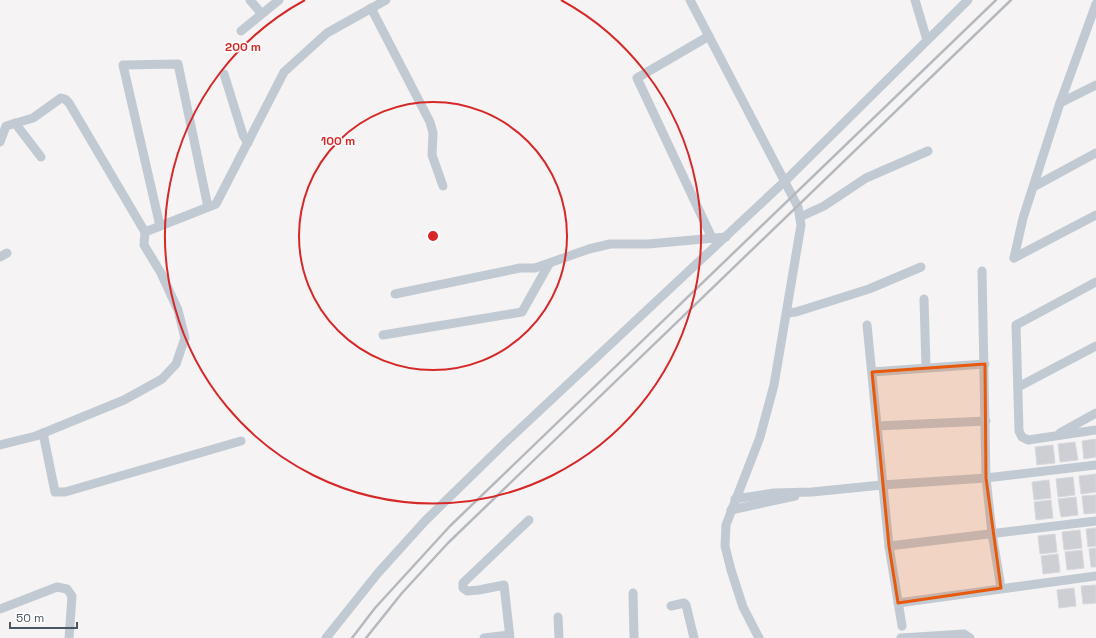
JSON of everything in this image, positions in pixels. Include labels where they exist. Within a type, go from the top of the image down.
[{"type":"street","points":[[250,0],[261,13]]},
{"type":"street","points":[[240,31],[278,0]]},
{"type":"street","points":[[145,232],[216,204],[284,72],[326,33],[386,0]]},
{"type":"street","points":[[690,0],[798,207],[801,225],[798,250],[774,385],[760,436],[726,524],[725,546],[743,607],[758,638]]},
{"type":"street","points":[[915,0],[927,40]]},
{"type":"street","points":[[326,638],[378,573],[425,521],[513,436],[785,181],[968,0]]},
{"type":"street","points":[[1096,4],[1092,24],[1060,103],[1024,218],[1014,258],[1096,215]]},
{"type":"street","points":[[371,8],[430,122],[433,133],[432,155],[443,186]]},
{"type":"street","points":[[709,36],[637,78],[712,238]]},
{"type":"street","points":[[160,226],[123,65],[178,64],[208,207]]},
{"type":"street","points":[[224,74],[243,135],[248,143]]},
{"type":"street","points":[[1060,103],[1096,85]]},
{"type":"street","points":[[0,142],[6,126],[33,118],[57,100],[64,99],[145,232],[144,245],[161,273],[178,310],[185,338],[176,364],[162,379],[124,400],[43,433],[0,445]]},
{"type":"street","points":[[15,123],[41,157]]},
{"type":"street","points":[[800,217],[830,203],[866,178],[928,151]]},
{"type":"street","points":[[1035,186],[1096,153]]},
{"type":"street","points":[[395,294],[520,268],[535,268],[550,264],[589,249],[610,244],[648,244],[726,237]]},
{"type":"street","points":[[383,335],[522,312],[550,264]]},
{"type":"street","points":[[787,313],[796,312],[870,289],[921,267]]},
{"type":"street","points":[[982,271],[985,364],[986,478],[992,534],[1001,588]]},
{"type":"street","points":[[1096,282],[1016,325],[1019,431],[1022,437],[1028,440],[1096,430]]},
{"type":"street","points":[[924,299],[926,367]]},
{"type":"street","points":[[867,325],[889,546],[902,626]]},
{"type":"street","points":[[1018,387],[1096,346]]},
{"type":"street","points":[[872,372],[985,364]]},
{"type":"street","points":[[1055,436],[1096,413]]},
{"type":"street","points":[[877,426],[986,421]]},
{"type":"street","points":[[43,433],[55,492],[65,492],[241,441]]},
{"type":"street","points":[[735,500],[774,493],[812,492],[882,485],[986,478],[1096,465]]},
{"type":"street","points":[[731,510],[812,492]]},
{"type":"street","points":[[484,638],[510,636],[504,585],[467,591],[463,588],[464,583],[529,520]]},
{"type":"street","points":[[889,546],[1096,521]]},
{"type":"street","points":[[898,602],[1096,576]]},
{"type":"street","points":[[0,609],[57,587],[67,589],[72,596],[69,638]]},
{"type":"street","points":[[633,593],[634,638]]},
{"type":"street","points":[[671,606],[682,603],[686,605],[694,638]]},
{"type":"street","points":[[558,617],[559,638]]},
{"type":"street","points":[[901,638],[964,634],[970,638]]},
{"type":"highlighted area","points":[[985,364],[986,478],[1001,588],[898,603],[889,546],[872,372]]},
{"type":"building","points":[[1096,439],[1096,457],[1084,459],[1082,441]]},
{"type":"building","points":[[1075,442],[1078,460],[1060,462],[1058,444]]},
{"type":"building","points":[[1053,445],[1055,463],[1037,465],[1035,447]]},
{"type":"building","points":[[1096,474],[1096,492],[1081,494],[1079,476]]},
{"type":"building","points":[[1073,477],[1075,495],[1058,497],[1056,479]]},
{"type":"building","points":[[1049,480],[1051,498],[1034,500],[1032,482]]},
{"type":"building","points":[[1096,495],[1096,513],[1084,514],[1082,496]]},
{"type":"building","points":[[1076,497],[1078,515],[1061,517],[1058,499]]},
{"type":"building","points":[[1051,500],[1053,518],[1036,520],[1034,502]]},
{"type":"building","points":[[1096,528],[1096,546],[1088,547],[1086,529]]},
{"type":"building","points":[[1080,530],[1082,548],[1064,550],[1062,532]]},
{"type":"building","points":[[1055,534],[1057,552],[1040,554],[1038,536]]},
{"type":"building","points":[[1096,548],[1096,567],[1091,567],[1089,549]]},
{"type":"building","points":[[1082,550],[1084,568],[1067,570],[1065,552]]},
{"type":"building","points":[[1058,554],[1060,572],[1043,574],[1041,556]]},
{"type":"building","points":[[1096,585],[1096,603],[1083,604],[1081,586]]},
{"type":"building","points":[[1074,588],[1076,606],[1059,608],[1057,590]]},
{"type":"railway","points":[[352,638],[375,608],[450,526],[996,0]]},
{"type":"railway","points":[[366,638],[402,593],[448,543],[1011,0]]}]
